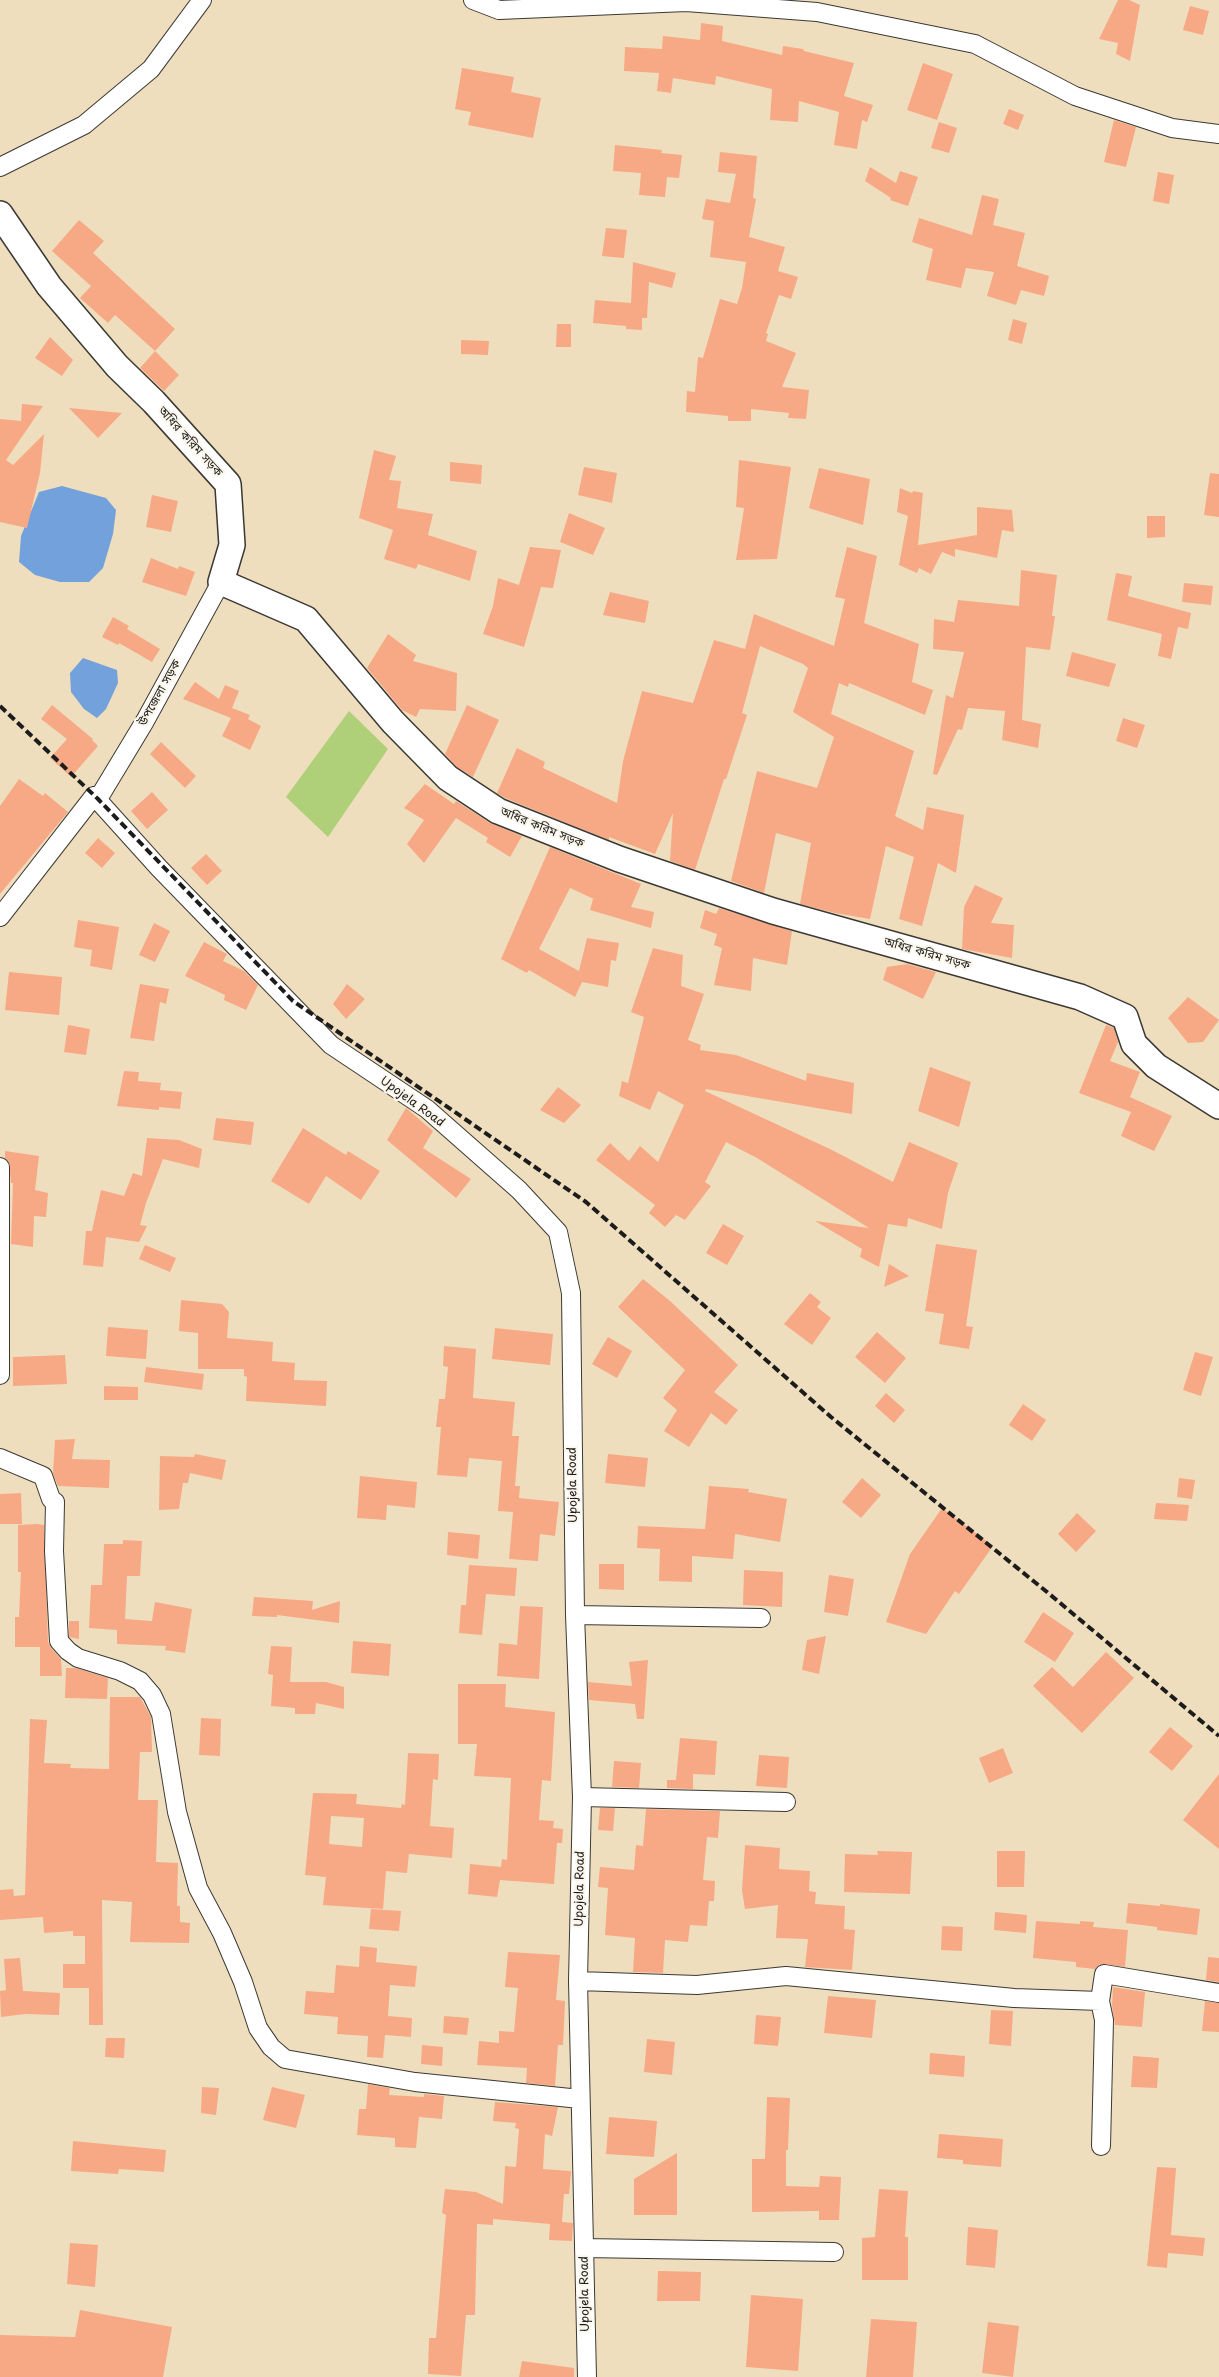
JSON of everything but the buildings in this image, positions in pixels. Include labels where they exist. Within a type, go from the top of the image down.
[{"type":"main road","name":"অধির করিম সড়ক","points":[[0,214],[49,286],[118,366],[154,402],[228,484],[232,545],[221,582],[306,619],[392,722],[448,778],[498,811],[619,858],[773,911],[1080,996],[1124,1017],[1134,1044],[1156,1066],[1219,1106]]},
{"type":"street","points":[[0,167],[84,125],[151,70],[202,0]]},
{"type":"street","points":[[473,0],[499,10],[686,2],[817,12],[975,44],[1075,96],[1172,128],[1219,134]]},
{"type":"street","name":"উপজেলা সড়ক","points":[[94,796],[98,799],[145,721],[221,582]]},
{"type":"street","points":[[0,917],[94,796]]},
{"type":"street","name":"Upojela Road","points":[[94,796],[172,882],[331,1045],[427,1109],[519,1190],[558,1232],[571,1293],[575,1614],[582,1797],[578,1981],[587,2377]]},
{"type":"street","points":[[0,1167],[0,1375]]},
{"type":"street","points":[[0,1458],[43,1476],[51,1500],[55,1502],[54,1551],[59,1641],[78,1658],[120,1671],[140,1681],[152,1695],[161,1714],[177,1812],[198,1888],[222,1934],[243,1982],[258,2028],[271,2047],[285,2059],[414,2082],[580,2098]]},
{"type":"street","points":[[575,1614],[761,1618]]},
{"type":"street","points":[[582,1797],[786,1802]]},
{"type":"street","points":[[1101,2146],[1104,2020],[1100,2001],[1104,1974],[1219,1992]]},
{"type":"street","points":[[578,1981],[697,1984],[786,1976],[1014,1998],[1100,2001]]},
{"type":"street","points":[[584,2248],[834,2252]]},
{"type":"green space","points":[[349,711],[388,749],[328,837],[286,797]]},
{"type":"water","points":[[62,486],[106,498],[116,510],[113,534],[103,568],[89,582],[60,582],[35,575],[19,562],[21,536],[39,492]]},
{"type":"water","points":[[83,658],[117,670],[118,683],[106,709],[97,718],[84,709],[71,692],[70,673]]},
{"type":"railway","points":[[0,706],[98,799],[293,1001],[586,1202],[831,1417],[1047,1592],[1219,1736]]}]
